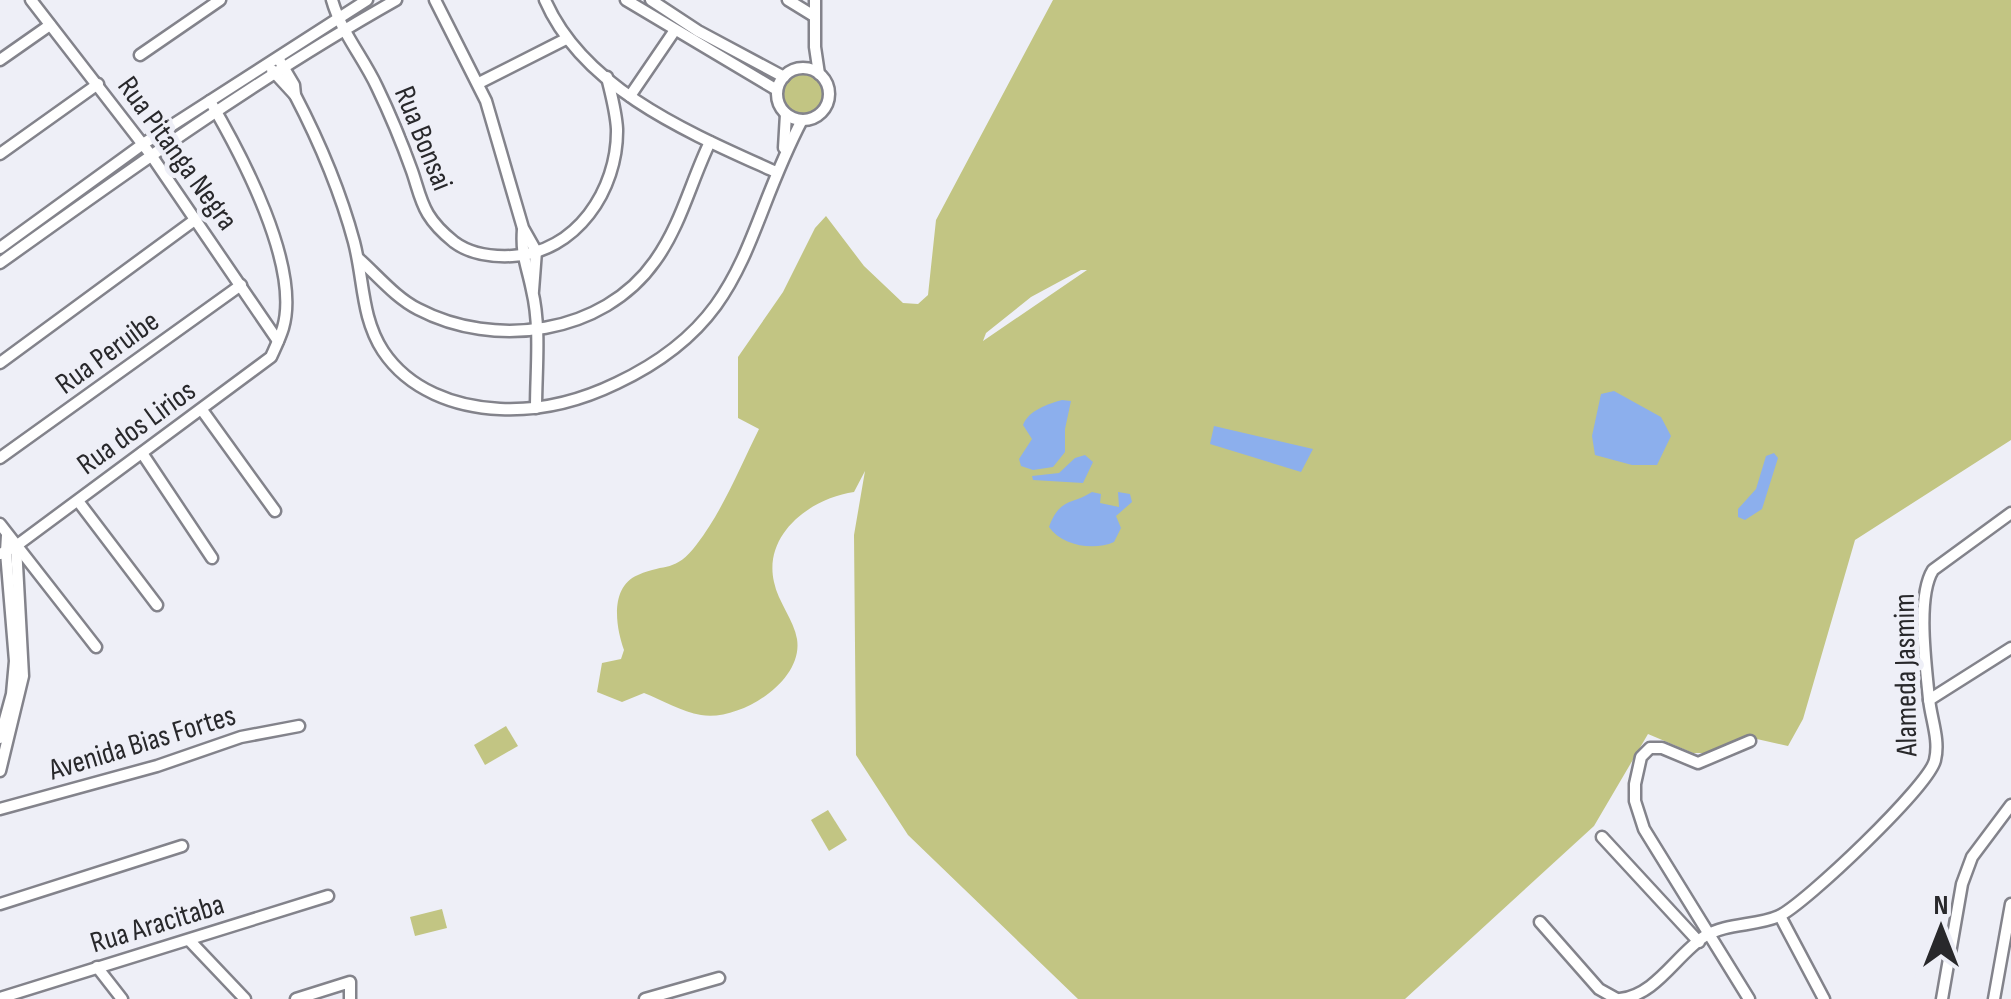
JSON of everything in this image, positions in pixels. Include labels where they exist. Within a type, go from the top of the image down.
[{"type":"street","name":"Rua Pitanga Negra","points":[[31,0],[151,155],[278,341]]},
{"type":"street","points":[[140,55],[204,4],[220,0]]},
{"type":"street","points":[[335,0],[348,12],[349,27]]},
{"type":"street","points":[[335,0],[337,19]]},
{"type":"street","points":[[0,248],[216,112],[367,0]]},
{"type":"street","points":[[0,263],[110,176],[143,144],[210,101],[396,0]]},
{"type":"street","points":[[435,0],[479,82],[510,174],[523,228],[536,251],[532,291]]},
{"type":"street","points":[[545,0],[566,39],[634,98],[710,142],[776,172]]},
{"type":"street","points":[[626,0],[777,90]]},
{"type":"street","points":[[651,0],[698,31],[784,77]]},
{"type":"street","points":[[788,0],[814,16]]},
{"type":"street","points":[[815,0],[815,47],[819,74],[828,88],[827,104],[817,116],[802,120],[780,107],[777,90],[784,77],[802,68],[815,47]]},
{"type":"street","points":[[337,19],[349,27]]},
{"type":"street","points":[[0,60],[50,24]]},
{"type":"street","name":"Rua Bonsai","points":[[349,27],[432,221],[450,240],[474,252],[521,255],[536,251],[570,236],[592,212],[614,152],[615,111],[607,76]]},
{"type":"street","points":[[615,111],[634,98],[675,30]]},
{"type":"street","points":[[479,82],[566,39]]},
{"type":"street","points":[[276,66],[294,85],[295,95],[328,163],[358,258],[362,296],[372,331],[393,365],[407,378],[444,399],[465,405],[536,408],[576,401],[628,378],[695,333],[712,314],[743,262],[776,172],[802,120]]},
{"type":"street","points":[[802,68],[819,74]]},
{"type":"street","points":[[0,154],[98,84]]},
{"type":"street","points":[[210,101],[254,185],[278,254],[285,313],[278,341]]},
{"type":"street","points":[[784,154],[786,114]]},
{"type":"street","points":[[358,258],[402,299],[442,320],[486,331],[536,331],[596,310],[645,274],[674,231],[710,142]]},
{"type":"street","points":[[0,363],[196,219]]},
{"type":"street","points":[[523,228],[521,255],[532,291],[536,331],[536,408]]},
{"type":"street","name":"Rua Peruibe","points":[[0,458],[241,285]]},
{"type":"street","name":"Rua dos Lirios","points":[[7,551],[271,357],[278,341]]},
{"type":"street","points":[[202,410],[274,510]]},
{"type":"street","points":[[142,454],[212,558]]},
{"type":"street","points":[[78,500],[158,605]]},
{"type":"street","name":"Alameda Jasmim","points":[[1703,938],[1780,916],[1846,859],[1931,773],[1937,747],[1929,700],[1927,580],[1933,570],[2011,513]]},
{"type":"street","points":[[0,524],[7,535],[11,633],[11,694],[0,771]]},
{"type":"street","points":[[7,551],[96,647]]},
{"type":"street","points":[[1929,700],[2011,648]]},
{"type":"street","points":[[0,738],[11,694]]},
{"type":"street","name":"Avenida Bias Fortes","points":[[0,810],[158,766],[241,737],[299,726]]},
{"type":"street","points":[[1703,938],[1644,830],[1636,802],[1638,764],[1650,748],[1662,748],[1698,763],[1750,741]]},
{"type":"street","points":[[1942,999],[1962,884],[1972,857],[2011,805]]},
{"type":"street","points":[[1602,837],[1703,938],[1749,999]]},
{"type":"street","points":[[0,904],[182,846]]},
{"type":"street","name":"Rua Aracitaba","points":[[0,998],[328,896]]},
{"type":"street","points":[[1994,999],[2011,904]]},
{"type":"street","points":[[1780,916],[1824,999]]},
{"type":"street","points":[[1540,922],[1599,989],[1618,999],[1635,996],[1647,988],[1703,938]]},
{"type":"street","points":[[189,940],[246,999]]},
{"type":"street","points":[[97,967],[122,999]]},
{"type":"street","points":[[645,999],[719,978]]},
{"type":"street","points":[[296,999],[350,982],[350,999]]},
{"type":"green space","points":[[1053,0],[2011,0],[2011,440],[1855,540],[1803,719],[1788,746],[1748,737],[1709,753],[1693,753],[1648,734],[1594,826],[1405,999],[1078,999],[908,835],[856,755],[854,535],[865,471],[854,492],[822,502],[794,521],[776,549],[774,582],[795,632],[796,655],[790,670],[766,696],[716,716],[687,711],[644,693],[622,702],[597,692],[602,663],[621,659],[624,650],[617,620],[622,589],[638,575],[676,564],[697,544],[731,488],[759,429],[738,418],[738,357],[783,292],[815,228],[826,216],[864,266],[903,303],[918,304],[928,295],[936,220]],"holes":[[[1087,270],[983,341],[986,333],[1031,297]]]},
{"type":"green space","points":[[803,73],[818,79],[824,94],[818,109],[803,115],[788,109],[782,94],[788,79]]},
{"type":"green space","points":[[506,726],[518,746],[485,765],[474,745]]},
{"type":"green space","points":[[828,810],[847,840],[829,851],[811,820]]},
{"type":"green space","points":[[442,909],[447,928],[415,936],[410,917]]},
{"type":"water","points":[[1614,391],[1661,417],[1671,436],[1657,465],[1632,465],[1595,455],[1592,436],[1601,394]]},
{"type":"water","points":[[1071,401],[1065,452],[1053,467],[1033,470],[1021,466],[1019,459],[1032,439],[1023,425],[1026,420],[1040,408]]},
{"type":"water","points":[[1214,426],[1313,449],[1301,472],[1210,444]]},
{"type":"water","points":[[1774,453],[1778,458],[1762,509],[1745,520],[1738,517],[1738,509],[1756,489],[1766,456]]},
{"type":"water","points":[[1085,455],[1093,462],[1083,483],[1033,480],[1032,476],[1059,473],[1075,458]]},
{"type":"water","points":[[1092,492],[1101,494],[1100,503],[1119,507],[1118,492],[1130,494],[1132,502],[1116,516],[1121,528],[1114,542],[1079,545],[1062,539],[1049,527],[1058,511]]}]
